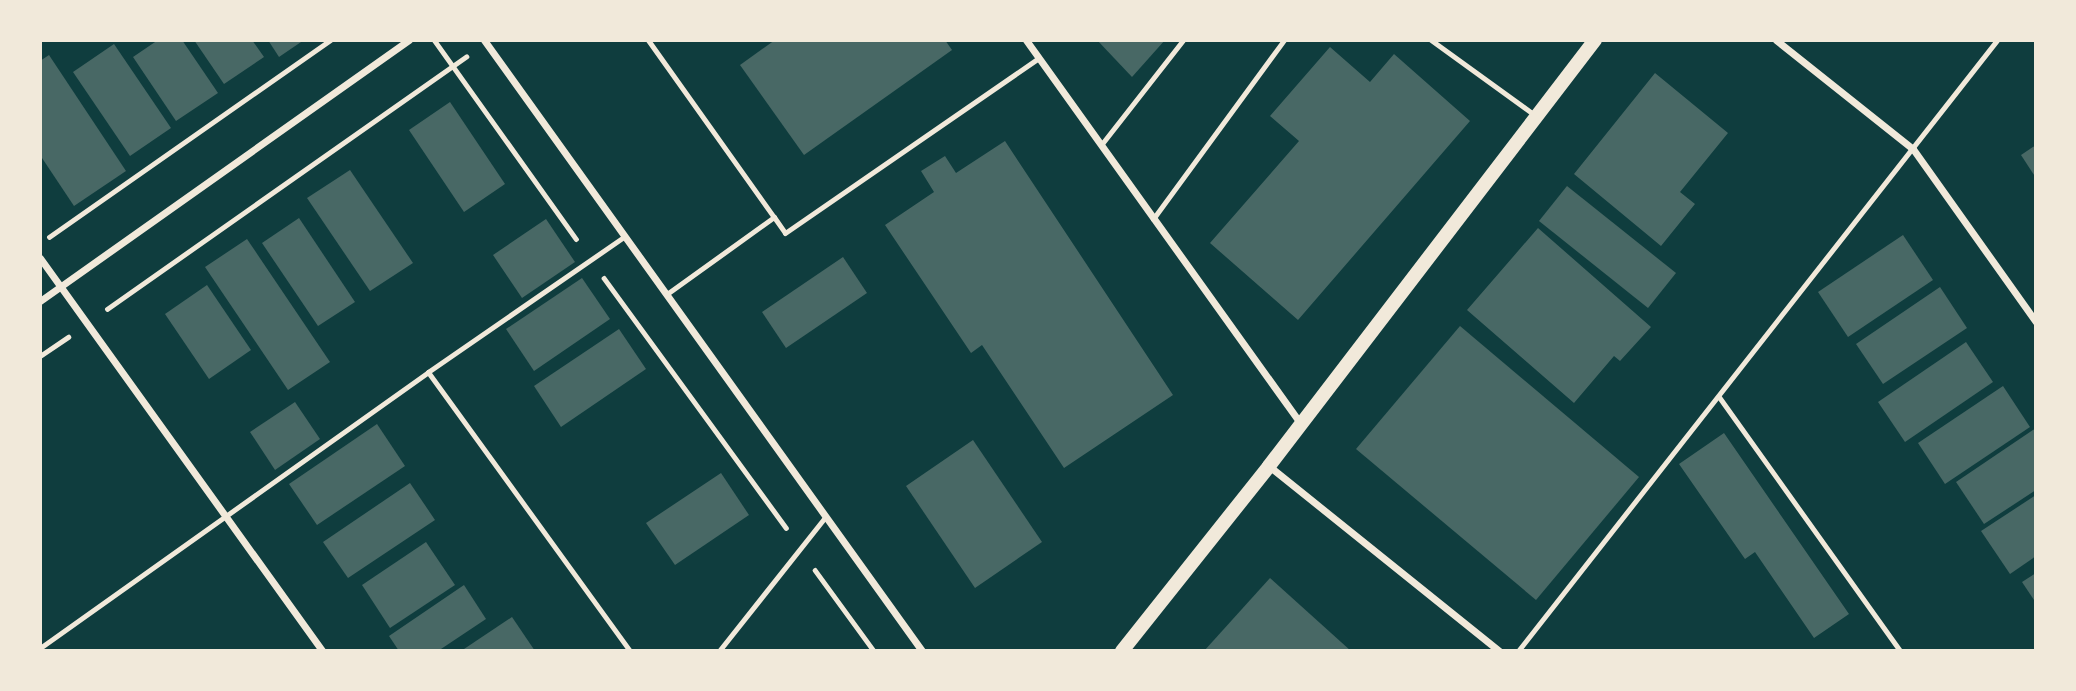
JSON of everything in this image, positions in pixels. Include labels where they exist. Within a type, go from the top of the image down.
[{"type":"main road","points":[[1122,651],[1269,466],[1595,40]]},
{"type":"street","points":[[40,301],[409,40]]},
{"type":"street","points":[[1026,40],[1301,424]]},
{"type":"street","points":[[1776,40],[1913,149],[2036,322]]},
{"type":"street","points":[[485,42],[922,651]]},
{"type":"street","points":[[40,258],[322,651]]},
{"type":"street","points":[[1269,466],[1499,651]]},
{"type":"lane","points":[[648,40],[785,233],[1039,58]]},
{"type":"lane","points":[[1101,145],[1183,40]]},
{"type":"lane","points":[[1153,219],[1284,40]]},
{"type":"lane","points":[[1432,40],[1536,116]]},
{"type":"lane","points":[[1518,651],[1997,40]]},
{"type":"lane","points":[[667,294],[774,217]]},
{"type":"lane","points":[[40,648],[428,372],[625,236]]},
{"type":"lane","points":[[428,372],[630,651]]},
{"type":"lane","points":[[1719,397],[1900,651]]},
{"type":"lane","points":[[719,651],[826,516]]},
{"type":"path","points":[[40,243],[330,40]]},
{"type":"path","points":[[435,40],[874,651]]},
{"type":"path","points":[[40,356],[485,42]]},
{"type":"building","points":[[158,40],[182,40],[218,93],[176,121],[133,57]]},
{"type":"building","points":[[194,40],[252,40],[264,57],[224,84]]},
{"type":"building","points":[[268,40],[304,40],[279,57]]},
{"type":"building","points":[[775,40],[945,40],[952,50],[804,155],[740,65]]},
{"type":"building","points":[[1097,40],[1165,40],[1132,77]]},
{"type":"building","points":[[114,44],[171,128],[130,156],[73,72]]},
{"type":"building","points":[[1330,47],[1370,82],[1394,54],[1470,121],[1298,320],[1210,243],[1299,141],[1270,116]]},
{"type":"building","points":[[49,55],[126,171],[74,206],[40,155],[40,61]]},
{"type":"building","points":[[1655,73],[1728,133],[1680,192],[1695,204],[1661,246],[1574,174]]},
{"type":"building","points":[[450,102],[505,184],[464,212],[409,130]]},
{"type":"building","points":[[1005,141],[1173,395],[1064,468],[982,345],[971,353],[885,225],[934,192],[921,171],[945,156],[956,173]]},
{"type":"building","points":[[2036,145],[2036,178],[2021,155]]},
{"type":"building","points":[[350,170],[413,263],[370,291],[307,198]]},
{"type":"building","points":[[1567,186],[1676,273],[1648,308],[1539,221]]},
{"type":"building","points":[[299,218],[355,302],[318,326],[262,243]]},
{"type":"building","points":[[546,219],[575,262],[522,298],[493,255]]},
{"type":"building","points":[[1538,228],[1651,327],[1620,361],[1614,356],[1574,403],[1467,310]]},
{"type":"building","points":[[1903,235],[1933,280],[1848,337],[1818,292]]},
{"type":"building","points":[[247,239],[330,362],[288,390],[205,267]]},
{"type":"building","points":[[843,257],[867,293],[786,348],[762,312]]},
{"type":"building","points":[[582,278],[610,319],[534,371],[506,329]]},
{"type":"building","points":[[207,285],[251,350],[209,379],[165,314]]},
{"type":"building","points":[[1940,287],[1967,328],[1883,384],[1856,344]]},
{"type":"building","points":[[1460,326],[1639,477],[1536,600],[1356,449]]},
{"type":"building","points":[[619,329],[646,369],[561,427],[534,386]]},
{"type":"building","points":[[1966,342],[1993,382],[1905,442],[1878,402]]},
{"type":"building","points":[[2003,386],[2030,427],[1945,484],[1918,443]]},
{"type":"building","points":[[295,402],[320,439],[275,470],[250,432]]},
{"type":"building","points":[[377,424],[405,466],[317,525],[289,484]]},
{"type":"building","points":[[2036,428],[2036,490],[1984,524],[1956,482]]},
{"type":"building","points":[[1724,433],[1849,614],[1814,638],[1755,552],[1745,559],[1679,464]]},
{"type":"building","points":[[973,440],[1042,542],[975,588],[906,486]]},
{"type":"building","points":[[721,473],[749,515],[675,565],[646,523]]},
{"type":"building","points":[[410,483],[435,520],[348,578],[323,542]]},
{"type":"building","points":[[2036,495],[2036,556],[2010,574],[1981,531]]},
{"type":"building","points":[[426,542],[455,585],[390,628],[362,585]]},
{"type":"building","points":[[2036,573],[2036,603],[2022,582]]},
{"type":"building","points":[[1270,578],[1351,651],[1204,651]]},
{"type":"building","points":[[464,585],[486,619],[438,651],[399,651],[389,636]]},
{"type":"building","points":[[512,617],[535,651],[461,651]]}]
